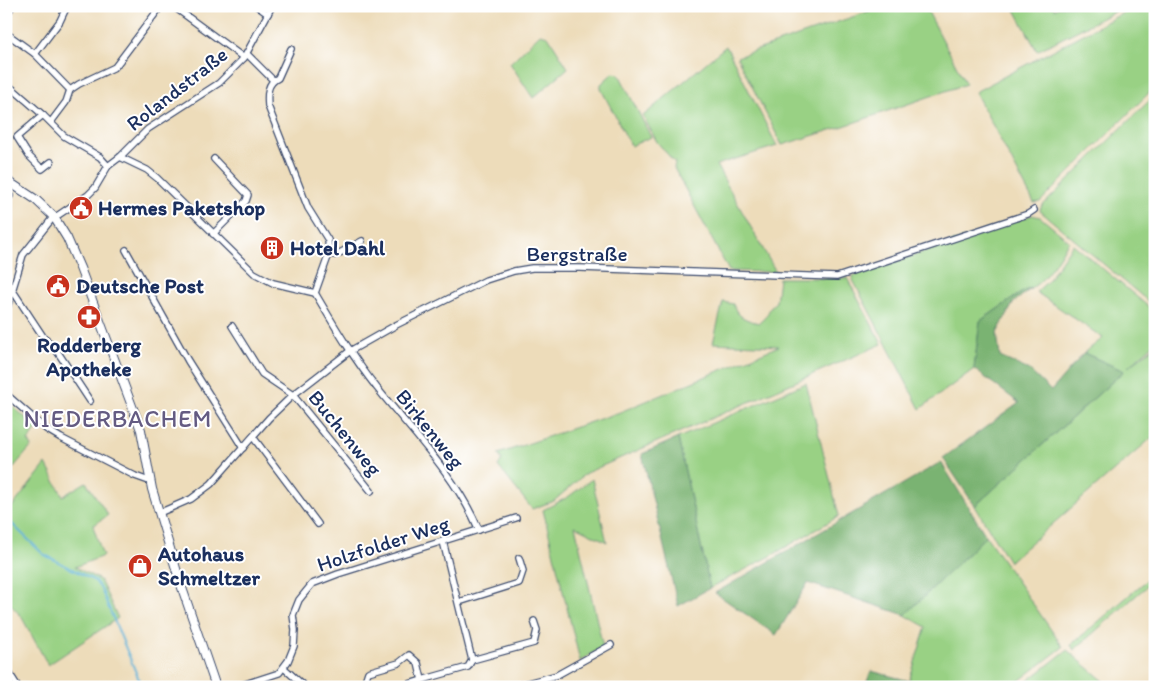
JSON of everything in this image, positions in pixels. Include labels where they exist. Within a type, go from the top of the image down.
[{"type":"main road","points":[[6,180],[35,199],[54,217],[67,238],[80,268],[136,414],[141,430],[149,481],[216,687]]},
{"type":"street","points":[[6,15],[12,6]]},
{"type":"street","points":[[35,54],[60,21],[67,6]]},
{"type":"street","points":[[51,122],[66,102],[70,90],[115,67],[161,6]]},
{"type":"street","points":[[173,6],[246,56],[273,80]]},
{"type":"street","points":[[257,6],[268,14]]},
{"type":"street","name":"Rolandstraße","points":[[108,166],[120,157],[148,129],[214,87],[246,56],[272,6]]},
{"type":"street","points":[[6,33],[35,54],[70,90]]},
{"type":"street","points":[[120,157],[147,170],[157,178],[254,273],[273,283],[314,292],[329,254],[329,247],[326,236],[308,208],[268,106],[268,90],[273,80],[278,78],[291,49]]},
{"type":"street","points":[[6,84],[71,141],[100,157],[108,166],[88,195],[46,224],[23,255],[6,310]]},
{"type":"street","points":[[43,115],[17,137],[29,156],[42,169],[51,162]]},
{"type":"street","points":[[213,234],[246,200],[248,195],[214,159]]},
{"type":"street","name":"Bergstraße","points":[[159,513],[191,499],[211,484],[269,418],[293,395],[350,351],[396,325],[486,280],[514,271],[532,268],[837,277],[1034,210]]},
{"type":"street","points":[[329,254],[336,255],[362,241]]},
{"type":"street","points":[[126,250],[188,361],[243,448]]},
{"type":"street","points":[[13,291],[44,338],[55,348],[90,401]]},
{"type":"street","name":"Birkenweg","points":[[314,292],[350,351],[376,387],[445,470],[470,508],[479,530]]},
{"type":"street","name":"Buchenweg","points":[[232,326],[262,374],[293,395],[371,491]]},
{"type":"street","points":[[6,394],[54,434],[134,476],[149,481]]},
{"type":"street","points":[[253,436],[318,524]]},
{"type":"street","name":"Holzfolder Weg","points":[[284,668],[294,646],[295,630],[293,615],[299,600],[312,584],[338,574],[516,518]]},
{"type":"street","points":[[406,686],[468,667],[472,660],[443,541]]},
{"type":"street","points":[[459,602],[519,584],[523,571],[519,558]]},
{"type":"street","points":[[472,660],[534,643],[537,630],[534,620]]},
{"type":"street","points":[[512,687],[557,675],[611,645]]},
{"type":"street","points":[[367,687],[365,680],[368,672],[399,663],[409,655],[418,662],[422,680]]},
{"type":"street","points":[[6,668],[18,687]]},
{"type":"street","points":[[236,687],[267,678],[279,673],[284,668],[305,687]]},
{"type":"green space","points":[[884,6],[925,6],[966,84],[782,145],[737,57]]},
{"type":"green space","points":[[1013,6],[1052,6],[1054,9],[1064,6],[1126,6],[1037,51]]},
{"type":"green space","points":[[1136,6],[1149,6],[1155,15],[1155,87],[1040,202],[1034,203],[975,92]]},
{"type":"green space","points":[[540,34],[548,36],[568,68],[533,98],[510,63]]},
{"type":"green space","points":[[726,46],[777,146],[716,165],[776,272],[729,271],[674,168],[675,163],[657,142],[643,116]]},
{"type":"green space","points":[[613,73],[619,74],[651,137],[631,146],[601,89],[601,84]]},
{"type":"green space","points":[[1155,95],[1155,307],[1040,211],[1041,207]]},
{"type":"green space","points":[[1032,215],[1040,217],[1069,241],[1050,270],[1038,283],[980,321],[974,369],[920,409],[853,280],[853,276]]},
{"type":"green space","points":[[1073,244],[1155,312],[1155,343],[1128,367],[1155,346],[1155,435],[1009,562],[975,506],[1124,371],[1084,353],[1103,338],[1036,292],[1047,282]]},
{"type":"green space","points":[[779,278],[847,278],[882,344],[586,473],[554,501],[532,509],[498,466],[502,460],[498,454],[620,412],[779,346],[713,343],[723,302],[733,304],[737,312],[743,317],[759,323],[776,302]]},
{"type":"green space","points":[[1032,288],[1014,302],[997,333],[1000,357],[1029,370],[1051,391],[1084,353],[1124,371],[975,506],[943,458],[1019,403],[974,369],[980,321],[1024,291]]},
{"type":"green space","points":[[806,383],[839,516],[769,557],[710,588],[678,438]]},
{"type":"green space","points":[[12,406],[38,428],[28,441],[32,446],[6,476],[6,414]]},
{"type":"green space","points":[[678,438],[710,588],[678,606],[642,454]]},
{"type":"green space","points":[[941,462],[986,536],[905,615],[808,583],[776,635],[715,593]]},
{"type":"green space","points":[[46,464],[63,496],[86,482],[108,515],[93,526],[103,556],[75,567],[100,580],[118,618],[48,665],[21,616],[10,604],[6,607],[6,502],[12,507]]},
{"type":"green space","points":[[592,479],[607,542],[575,526],[603,647],[580,661],[543,510],[568,497]]},
{"type":"green space","points":[[986,536],[1063,647],[1011,687],[928,687],[909,681],[926,627],[905,615]]},
{"type":"green space","points":[[1155,573],[1155,579],[1074,650],[1071,645]]},
{"type":"green space","points":[[1067,650],[1111,687],[1020,687]]},
{"type":"green space","points":[[871,671],[925,685],[928,687],[865,687]]},
{"type":"waterway","points":[[6,518],[43,554],[95,581],[101,589],[142,687]]},
{"type":"place","name":"Hermes Paketshop","points":[[81,208]]},
{"type":"place","name":"Hotel Dahl","points":[[272,248]]},
{"type":"place","name":"Deutsche Post","points":[[58,286]]},
{"type":"place","name":"Rodderberg Apotheke","points":[[89,317]]},
{"type":"place","name":"Autohaus Schmeltzer","points":[[140,566]]},
{"type":"district","name":"NIEDERBACHEM","points":[[118,419]]}]
